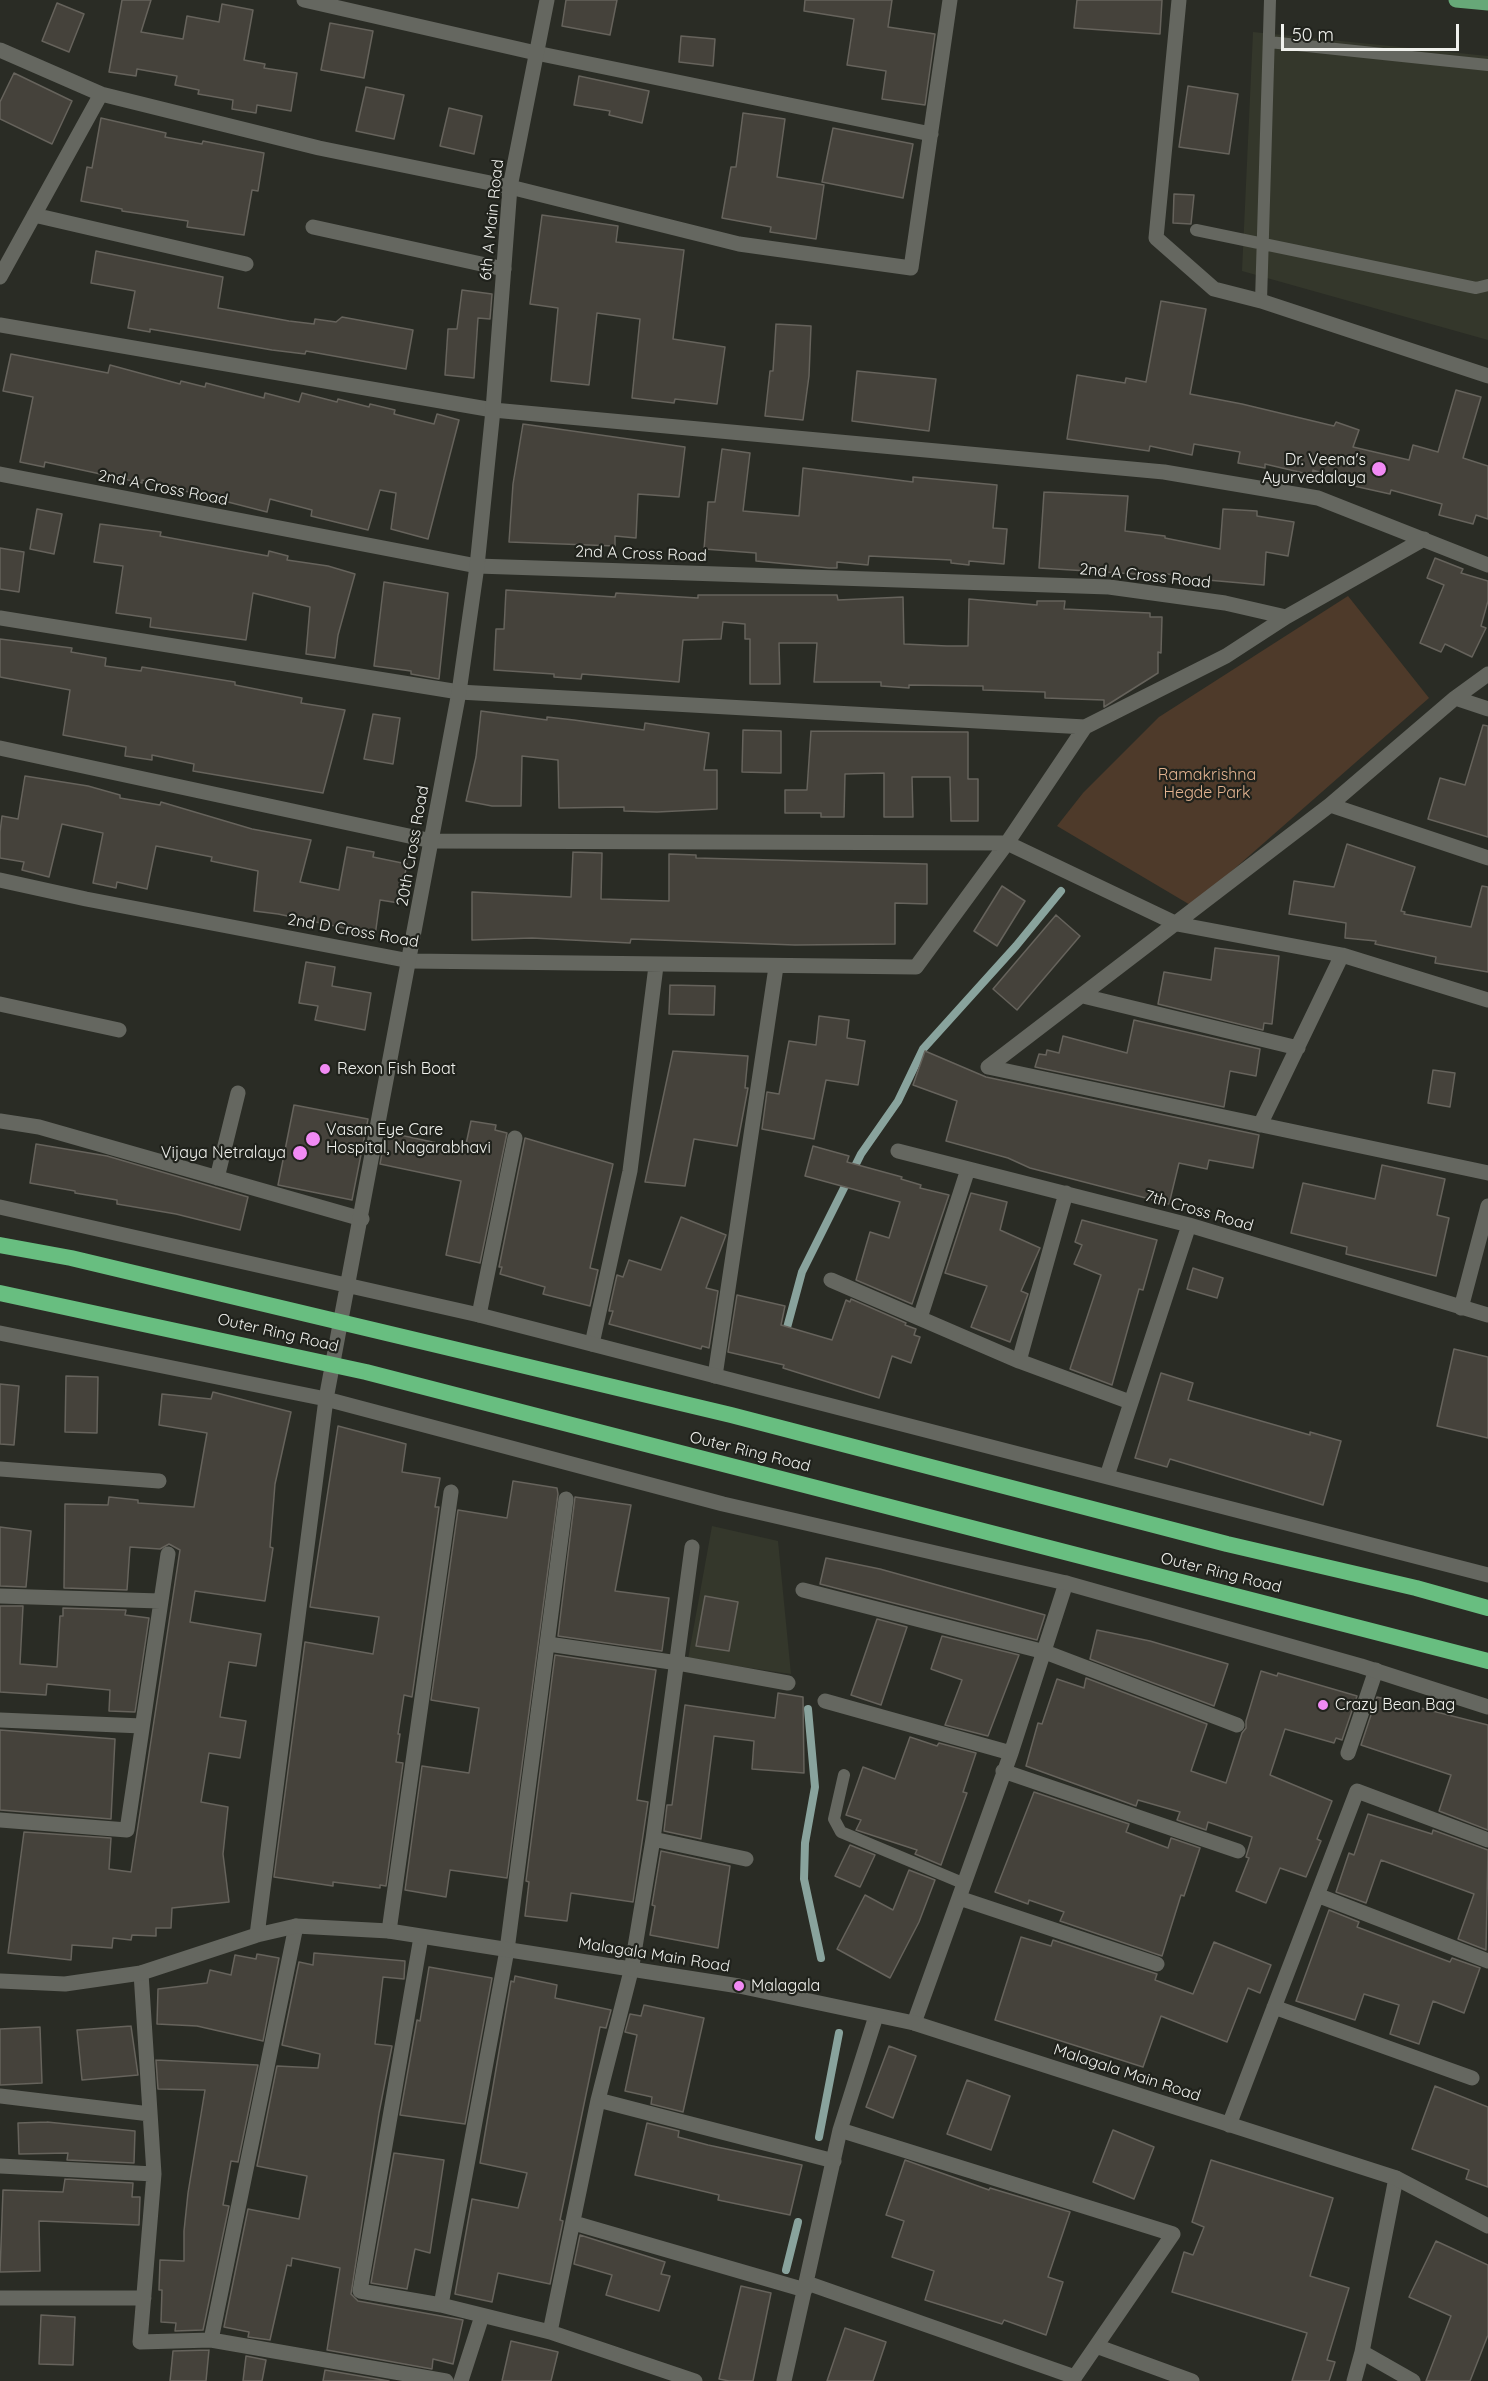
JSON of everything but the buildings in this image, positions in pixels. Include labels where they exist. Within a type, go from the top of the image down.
[{"type":"highway","name":"Outer Ring Road","points":[[0,1245],[71,1258],[720,1412],[1227,1544],[1416,1588],[1488,1608]]},
{"type":"highway","name":"Outer Ring Road","points":[[0,1293],[366,1372],[1488,1660]]},
{"type":"main road","points":[[1456,0],[1488,3]]},
{"type":"street","points":[[304,0],[536,53],[931,134]]},
{"type":"street","name":"6th A Main Road","points":[[493,410],[510,187],[547,0]]},
{"type":"street","points":[[0,50],[101,94],[320,148],[510,187],[738,244],[911,268],[950,0]]},
{"type":"street","points":[[1179,0],[1156,238],[1214,289],[1261,301],[1488,375]]},
{"type":"street","points":[[0,277],[101,94]]},
{"type":"street","points":[[34,215],[246,264]]},
{"type":"street","points":[[314,227],[504,269]]},
{"type":"street","points":[[0,325],[493,410],[1164,472],[1318,498],[1488,565]]},
{"type":"street","name":"20th Cross Road","points":[[257,1935],[326,1399],[346,1286],[362,1219],[459,692],[477,566],[493,410]]},
{"type":"street","name":"2nd A Cross Road","points":[[0,474],[477,566],[1109,587],[1225,603],[1286,617]]},
{"type":"street","points":[[1007,843],[1085,727],[1226,656],[1286,617],[1424,539]]},
{"type":"street","points":[[0,618],[459,692],[1085,727]]},
{"type":"street","points":[[1488,674],[1455,698],[1330,805],[988,1067],[1488,1173]]},
{"type":"street","points":[[1455,698],[1488,709]]},
{"type":"street","points":[[0,748],[432,841],[1007,843],[1176,924],[1342,955],[1488,1000]]},
{"type":"street","points":[[1330,805],[1488,858]]},
{"type":"street","name":"2nd D Cross Road","points":[[0,880],[86,899],[410,961],[657,966],[916,967],[1007,843]]},
{"type":"street","points":[[1260,1125],[1342,955]]},
{"type":"street","points":[[592,1344],[630,1171],[657,966]]},
{"type":"street","points":[[715,1376],[776,967]]},
{"type":"street","points":[[1083,996],[1298,1048]]},
{"type":"street","points":[[0,1004],[118,1030]]},
{"type":"street","points":[[217,1178],[238,1093]]},
{"type":"street","points":[[0,1120],[39,1127],[362,1219]]},
{"type":"street","points":[[478,1315],[515,1138]]},
{"type":"street","name":"7th Cross Road","points":[[898,1151],[1189,1225],[1488,1315]]},
{"type":"street","points":[[920,1318],[968,1169]]},
{"type":"street","points":[[1019,1362],[1066,1193]]},
{"type":"street","points":[[1461,1308],[1488,1206]]},
{"type":"street","points":[[0,1207],[478,1315],[1488,1575]]},
{"type":"street","points":[[1107,1476],[1189,1225]]},
{"type":"street","points":[[831,1280],[1019,1362],[1130,1402]]},
{"type":"street","points":[[0,1333],[326,1399],[723,1504],[1066,1582],[1376,1670],[1488,1707]]},
{"type":"street","points":[[0,1469],[159,1481]]},
{"type":"street","points":[[389,1931],[451,1492]]},
{"type":"street","points":[[441,2305],[507,1950],[566,1499]]},
{"type":"street","points":[[550,2332],[598,2100],[631,1971],[653,1839],[692,1547]]},
{"type":"street","points":[[0,1820],[127,1830],[159,1601],[168,1554]]},
{"type":"street","points":[[914,2024],[1011,1753],[1066,1582]]},
{"type":"street","points":[[803,1590],[1045,1652],[1237,1725]]},
{"type":"street","points":[[0,1596],[159,1601]]},
{"type":"street","points":[[548,1644],[678,1663],[788,1683]]},
{"type":"street","points":[[1348,1753],[1376,1670]]},
{"type":"street","points":[[825,1701],[1011,1753]]},
{"type":"street","points":[[0,1720],[142,1726]]},
{"type":"street","points":[[1003,1771],[1238,1851]]},
{"type":"street","points":[[1228,2125],[1357,1791],[1488,1840]]},
{"type":"street","points":[[653,1839],[746,1858]]},
{"type":"street","points":[[962,1891],[1157,1964]]},
{"type":"street","points":[[1317,1895],[1488,1961]]},
{"type":"street","points":[[211,2340],[296,1926]]},
{"type":"street","name":"Malagala Main Road","points":[[0,1981],[64,1984],[141,1973],[257,1935],[296,1926],[389,1931],[631,1971],[739,1986],[914,2024],[1396,2178],[1488,2226]]},
{"type":"street","points":[[421,1937],[360,2290],[441,2305],[550,2332],[695,2381]]},
{"type":"street","points":[[141,1973],[154,2174],[140,2342],[211,2340],[446,2381]]},
{"type":"street","points":[[1274,2007],[1472,2078]]},
{"type":"street","points":[[784,2381],[840,2130],[876,2016]]},
{"type":"street","points":[[0,2096],[150,2114]]},
{"type":"street","points":[[598,2100],[834,2161]]},
{"type":"street","points":[[574,2223],[806,2287],[1073,2379],[1173,2234],[840,2130]]},
{"type":"street","points":[[0,2166],[154,2174]]},
{"type":"street","points":[[1354,2381],[1362,2352],[1396,2178]]},
{"type":"street","points":[[0,2298],[144,2298]]},
{"type":"street","points":[[461,2381],[482,2316]]},
{"type":"street","points":[[1096,2346],[1192,2381]]},
{"type":"street","points":[[1362,2352],[1413,2381]]},
{"type":"lane","points":[[1261,301],[1270,0]]},
{"type":"lane","points":[[1269,42],[1488,65]]},
{"type":"lane","points":[[1196,230],[1476,288],[1488,285]]},
{"type":"lane","points":[[844,1775],[834,1819],[841,1832],[962,1891]]},
{"type":"shaded area","points":[[1253,32],[1488,56],[1488,340],[1242,271]]},
{"type":"shaded area","points":[[712,1526],[778,1541],[791,1674],[688,1659]]},
{"type":"green space","name":"Ramakrishna Hegde Park","points":[[1348,596],[1429,698],[1192,906],[1057,826],[1083,793],[1159,717]]},
{"type":"waterway","points":[[785,1335],[802,1272],[861,1154],[898,1101],[923,1049],[1016,946],[1061,891]]},
{"type":"waterway","points":[[808,1709],[815,1787],[805,1843],[804,1879],[821,1958]]},
{"type":"waterway","points":[[819,2137],[839,2033]]},
{"type":"waterway","points":[[786,2270],[798,2222]]},
{"type":"place","name":"Dr. Veena's Ayurvedalaya","points":[[1379,469]]},
{"type":"place","name":"Rexon Fish Boat","points":[[325,1069]]},
{"type":"place","name":"Vasan Eye Care Hospital, Nagarabhavi","points":[[313,1139]]},
{"type":"place","name":"Vijaya Netralaya","points":[[300,1153]]},
{"type":"place","name":"Crazy Bean Bag","points":[[1323,1705]]},
{"type":"place","name":"Malagala","points":[[739,1986]]}]
